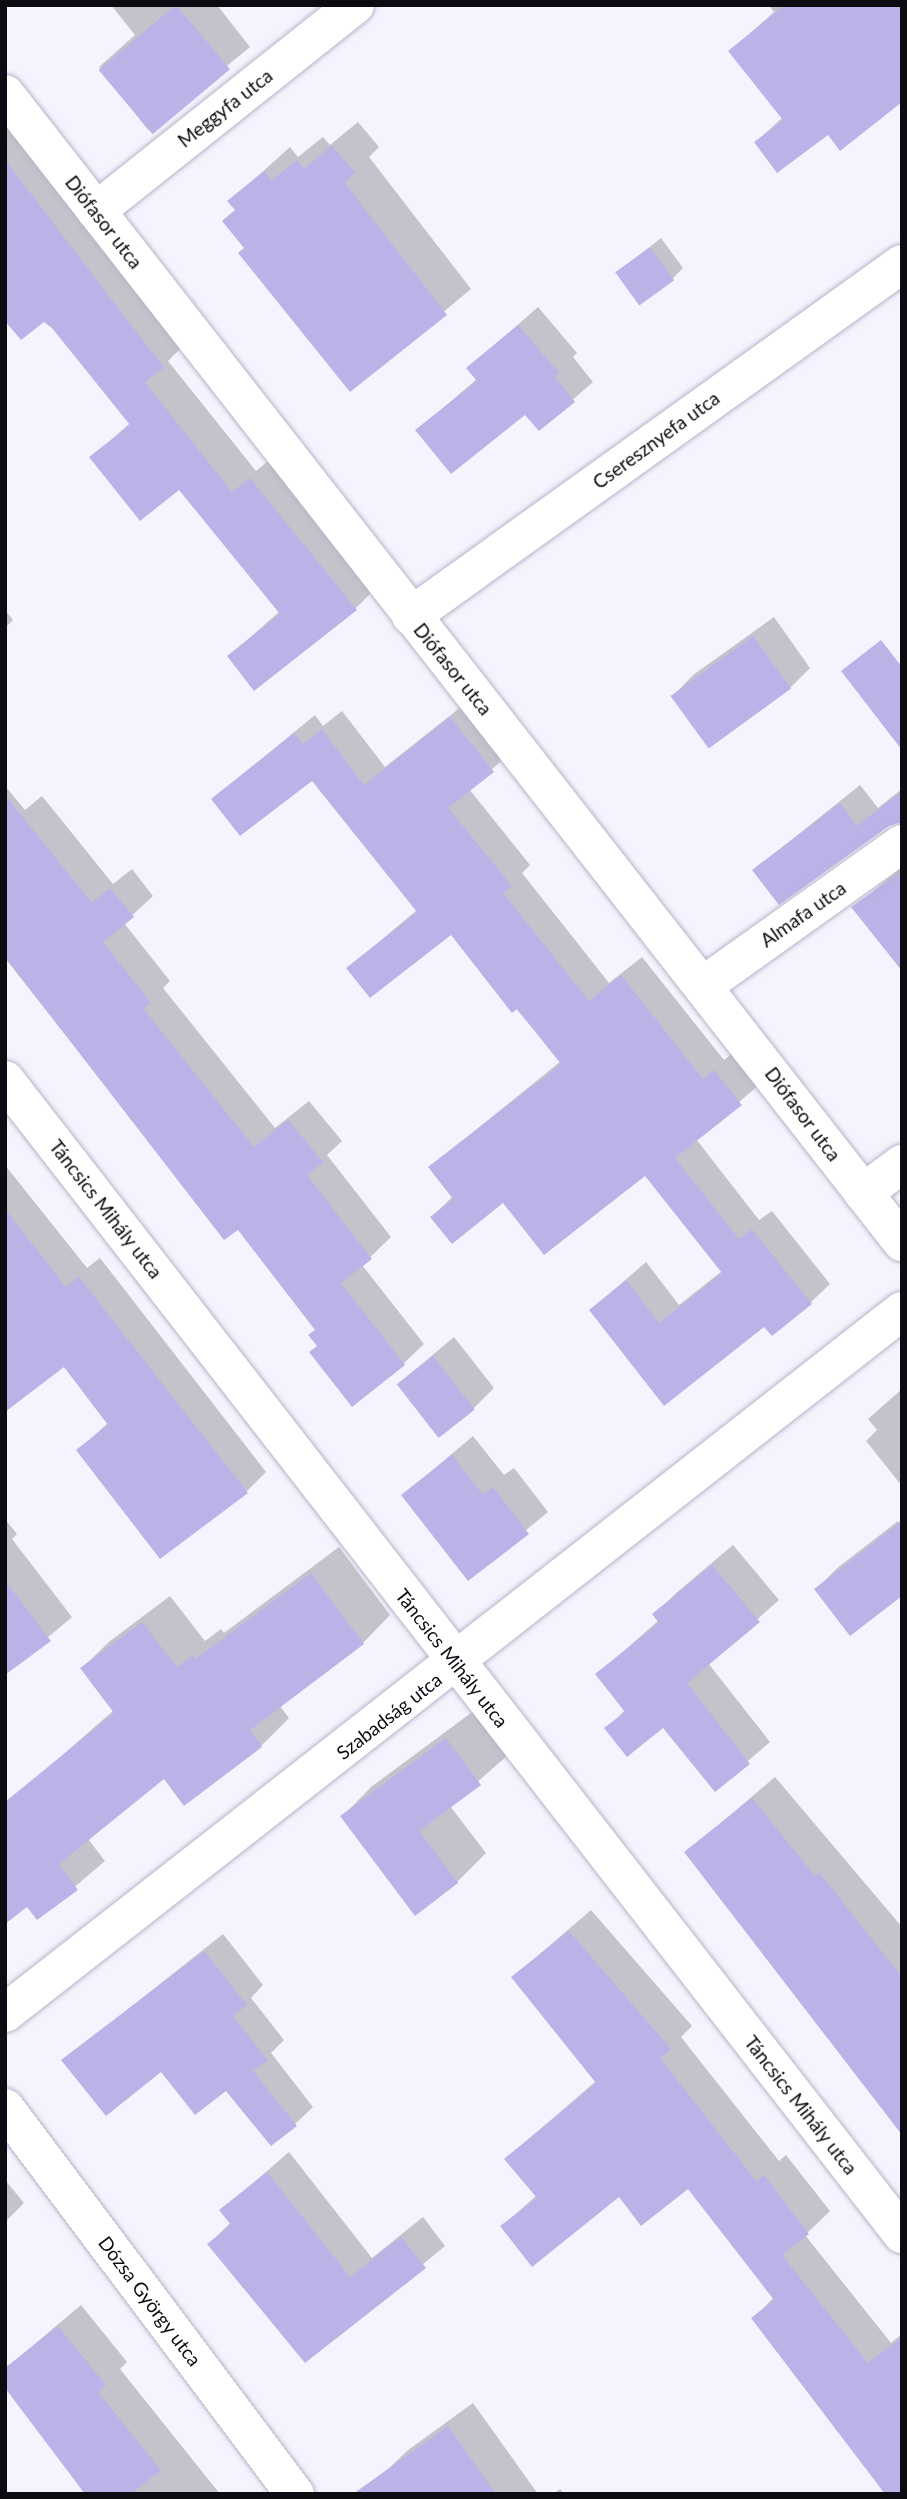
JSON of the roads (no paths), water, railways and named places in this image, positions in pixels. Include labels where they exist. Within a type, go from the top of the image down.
[{"type":"street","name":"Meggyfa utca","points":[[96,211],[355,5]]},
{"type":"street","name":"Diófasor utca","points":[[5,94],[411,616],[704,985],[902,1242]]},
{"type":"street","name":"Cseresznyefa utca","points":[[411,616],[902,264]]},
{"type":"street","name":"Almafa utca","points":[[704,985],[902,844]]},
{"type":"street","name":"Táncsics Mihály utca","points":[[5,1080],[902,2234]]},
{"type":"street","points":[[863,1193],[902,1164]]},
{"type":"street","name":"Szabadság utca","points":[[5,2013],[456,1663],[902,1311]]},
{"type":"street","name":"Dózsa György utca","points":[[5,2108],[295,2494]]}]
